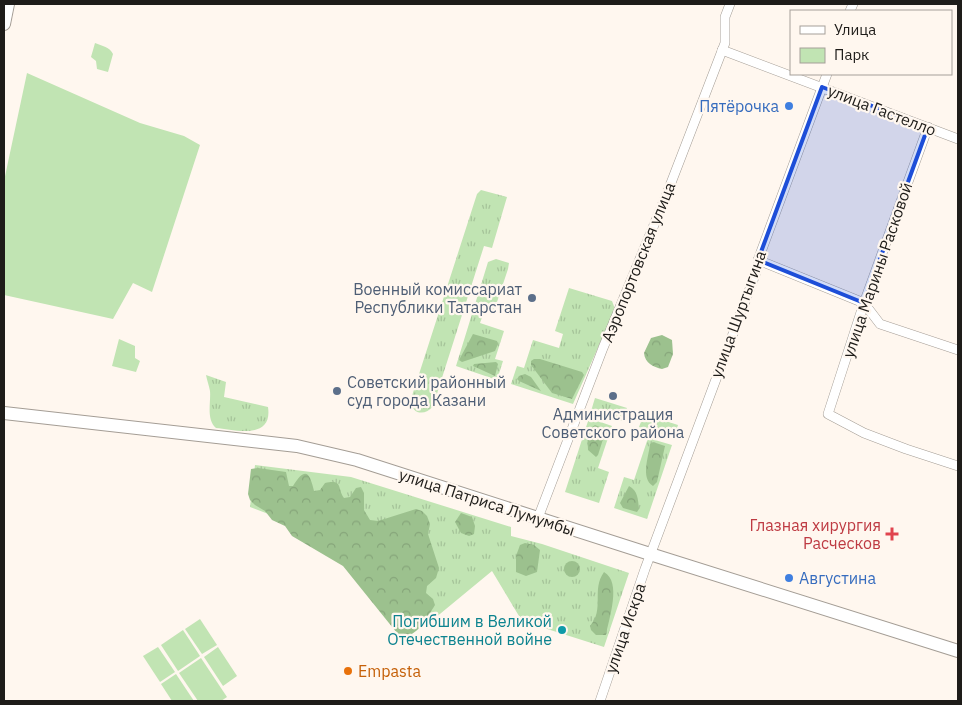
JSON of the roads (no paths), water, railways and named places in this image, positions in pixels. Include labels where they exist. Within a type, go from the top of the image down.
[{"type":"main road","points":[[4,24],[8,4]]},
{"type":"main road","name":"улица Патриса Лумумбы","points":[[4,412],[297,446],[357,460],[958,651]]},
{"type":"street","name":"Аэропортовская улица","points":[[538,518],[603,348],[666,196],[722,50],[726,39],[725,17],[730,4]]},
{"type":"street","name":"улица Гастелло","points":[[722,50],[958,139]]},
{"type":"street","name":"улица Шуртыгина","points":[[650,554],[716,374],[758,267],[758,260],[827,75]]},
{"type":"street","name":"улица Марины Расковой","points":[[928,128],[864,303],[828,414],[864,434],[958,466]]},
{"type":"street","points":[[758,260],[864,303],[880,324],[958,350]]},
{"type":"street","name":"улица Искра","points":[[600,701],[650,554]]},
{"type":"place","name":"Пятёрочка","points":[[789,106]]},
{"type":"place","name":"Военный комиссариат Республики Татарстан","points":[[532,298]]},
{"type":"place","name":"Советский районный суд города Казани","points":[[337,391]]},
{"type":"place","name":"Администрация Советского района","points":[[613,396]]},
{"type":"place","name":"Глазная хирургия Расческов","points":[[892,534]]},
{"type":"place","name":"Августина","points":[[789,578]]},
{"type":"place","name":"Погибшим в Великой Отечественной войне","points":[[562,630]]},
{"type":"place","name":"Empasta","points":[[348,671]]}]
